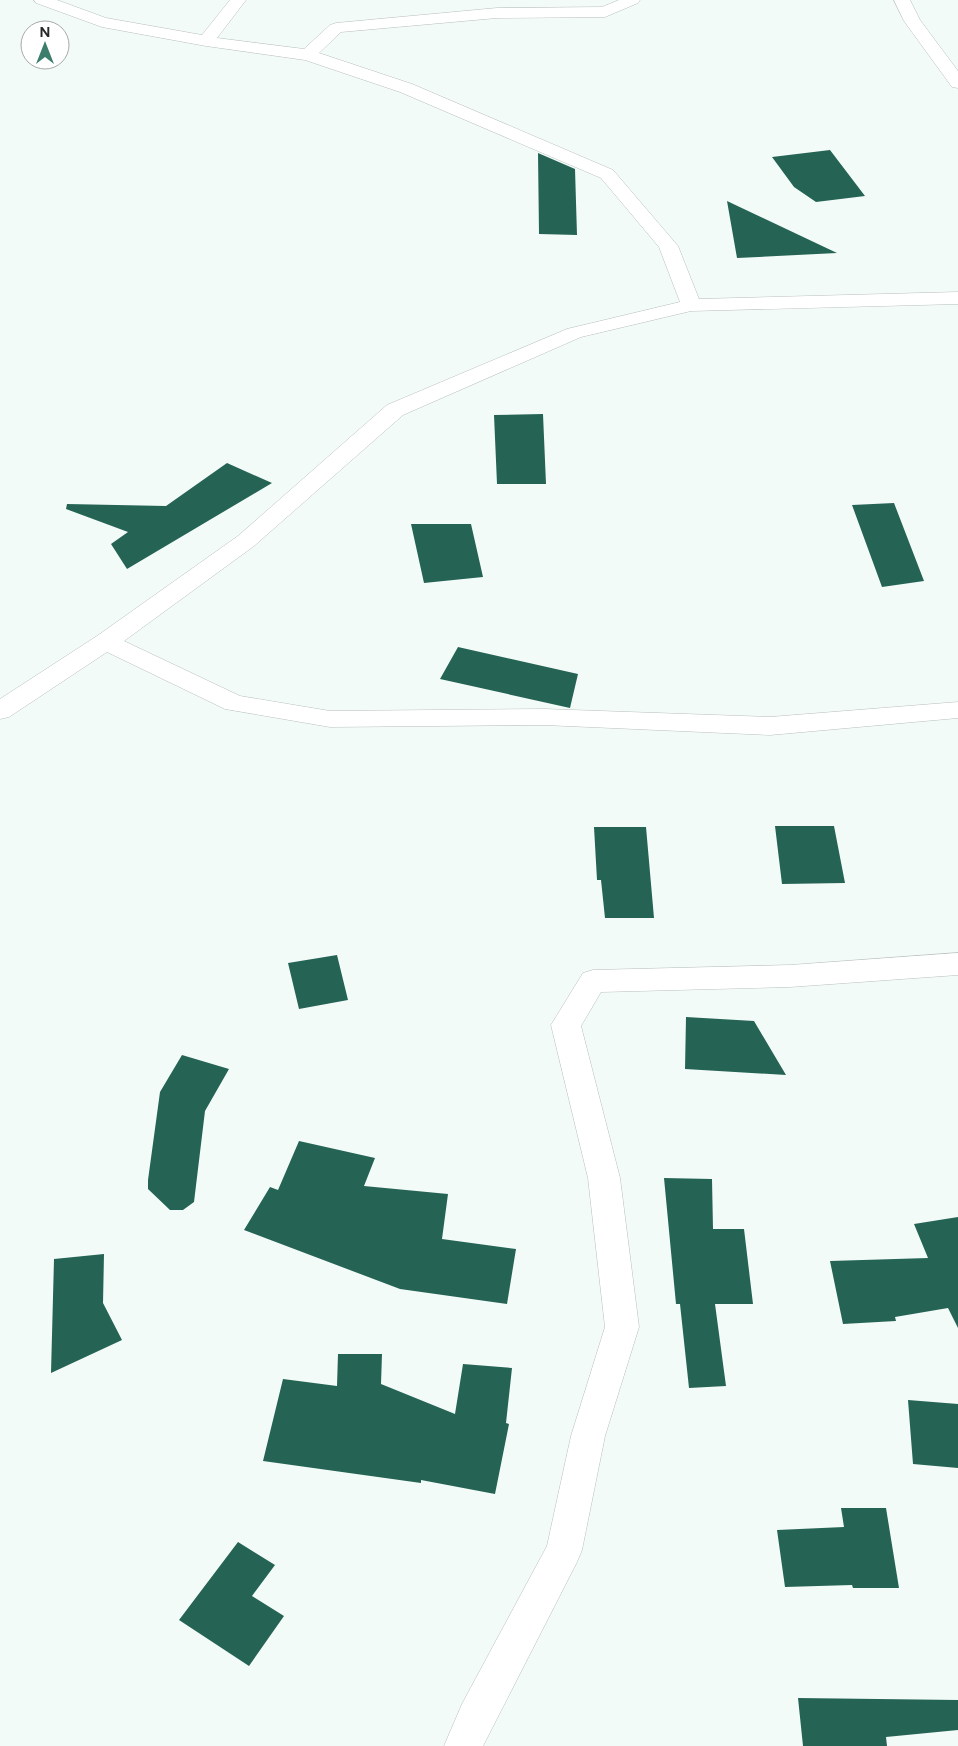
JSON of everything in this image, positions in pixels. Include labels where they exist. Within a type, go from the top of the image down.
[{"type":"street","points":[[42,0],[102,22],[206,41],[308,55],[406,88],[608,174],[668,246],[691,304]]},
{"type":"street","points":[[206,41],[238,0]]},
{"type":"street","points":[[308,55],[336,28],[497,13],[605,12],[632,0]]},
{"type":"street","points":[[902,0],[912,21],[958,83]]},
{"type":"street","points":[[0,711],[106,642],[246,541],[395,410],[574,333],[691,304],[958,298]]},
{"type":"street","points":[[106,642],[234,703],[330,719],[544,717],[770,726],[958,710]]},
{"type":"street","points":[[464,1746],[476,1718],[564,1550],[588,1436],[622,1327],[604,1178],[566,1025],[593,981],[790,976],[958,964]]},
{"type":"building","points":[[830,150],[865,196],[816,202],[794,187],[772,157]]},
{"type":"building","points":[[538,153],[575,169],[577,235],[539,234]]},
{"type":"building","points":[[727,201],[837,253],[737,258]]},
{"type":"building","points":[[543,414],[546,484],[497,484],[494,415]]},
{"type":"building","points":[[227,463],[272,483],[127,569],[111,544],[128,532],[66,509],[67,504],[166,506]]},
{"type":"building","points":[[894,503],[924,581],[882,587],[852,505]]},
{"type":"building","points":[[411,524],[471,524],[483,577],[424,583]]},
{"type":"building","points":[[458,647],[578,674],[570,708],[440,679]]},
{"type":"building","points":[[775,826],[834,826],[845,883],[782,884]]},
{"type":"building","points":[[594,827],[646,827],[654,918],[605,918],[601,880],[597,880]]},
{"type":"building","points":[[337,955],[348,1000],[299,1009],[288,963]]},
{"type":"building","points":[[686,1017],[754,1021],[786,1075],[685,1069]]},
{"type":"building","points":[[182,1055],[229,1069],[205,1111],[194,1202],[183,1210],[170,1210],[148,1189],[148,1180],[160,1092]]},
{"type":"building","points":[[299,1141],[375,1158],[364,1186],[448,1194],[442,1239],[516,1249],[507,1304],[400,1289],[244,1230],[270,1187],[278,1190]]},
{"type":"building","points":[[664,1178],[712,1179],[713,1229],[744,1229],[753,1304],[715,1304],[726,1386],[689,1388],[680,1304],[676,1304]]},
{"type":"building","points":[[958,1217],[958,1328],[948,1308],[895,1317],[896,1321],[843,1324],[830,1261],[928,1258],[914,1224]]},
{"type":"building","points":[[104,1254],[103,1303],[122,1340],[51,1373],[54,1259]]},
{"type":"building","points":[[338,1354],[382,1354],[381,1384],[455,1414],[463,1364],[512,1368],[506,1423],[509,1424],[495,1494],[421,1480],[421,1483],[263,1461],[283,1379],[337,1386]]},
{"type":"building","points":[[908,1400],[958,1404],[958,1468],[913,1464]]},
{"type":"building","points":[[841,1508],[886,1508],[899,1588],[853,1588],[852,1585],[785,1587],[777,1530],[844,1527]]},
{"type":"building","points":[[238,1542],[275,1565],[252,1596],[284,1616],[249,1666],[179,1620]]},
{"type":"building","points":[[798,1698],[958,1700],[958,1730],[886,1737],[887,1746],[803,1746]]}]
